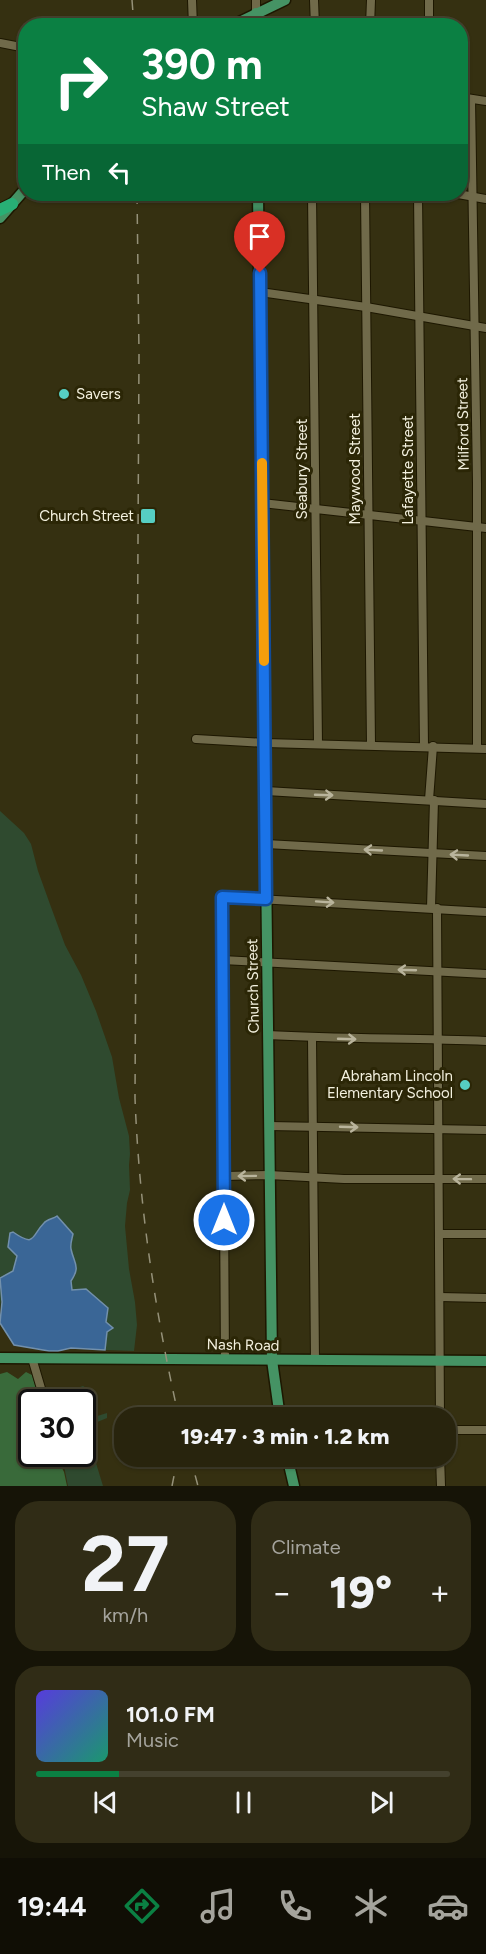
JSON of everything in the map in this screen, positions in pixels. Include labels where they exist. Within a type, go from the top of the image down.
[{"type":"highway","points":[[0,210],[12,204]]},
{"type":"main road","points":[[246,18],[285,0]]},
{"type":"main road","points":[[256,13],[256,18]]},
{"type":"main road","points":[[0,218],[18,197]]},
{"type":"main road","name":"Church Street","points":[[258,201],[272,1360],[278,1407]]},
{"type":"main road","name":"Nash Road","points":[[0,1358],[486,1361]]},
{"type":"main road","points":[[290,1467],[294,1486]]},
{"type":"street","points":[[192,0],[193,18]]},
{"type":"street","points":[[256,0],[256,13]]},
{"type":"street","points":[[314,0],[315,18]]},
{"type":"street","points":[[370,0],[370,18]]},
{"type":"street","points":[[429,0],[429,18]]},
{"type":"street","points":[[0,43],[18,46]]},
{"type":"street","points":[[468,98],[486,101]]},
{"type":"street","name":"Milford Street","points":[[471,99],[475,326],[482,528],[481,748]]},
{"type":"street","points":[[468,195],[486,199]]},
{"type":"street","name":"Seabury Street","points":[[312,201],[318,744]]},
{"type":"street","name":"Maywood Street","points":[[365,201],[371,745]]},
{"type":"street","name":"Lafayette Street","points":[[418,201],[422,520],[437,971],[440,1407]]},
{"type":"street","points":[[260,292],[486,328]]},
{"type":"street","points":[[262,503],[482,528]]},
{"type":"street","points":[[196,738],[265,743],[481,748]]},
{"type":"street","points":[[266,791],[486,804]]},
{"type":"street","points":[[266,844],[486,856]]},
{"type":"street","points":[[225,1360],[222,897],[486,912]]},
{"type":"street","points":[[222,960],[486,974]]},
{"type":"street","points":[[268,1035],[486,1041]]},
{"type":"street","points":[[312,1038],[315,1360]]},
{"type":"street","points":[[269,1126],[486,1130]]},
{"type":"street","points":[[224,1176],[486,1179]]},
{"type":"street","points":[[439,1234],[486,1234]]},
{"type":"street","points":[[440,1297],[486,1298]]},
{"type":"street","points":[[32,1358],[41,1389]]},
{"type":"street","points":[[456,1430],[486,1430]]},
{"type":"street","points":[[440,1467],[441,1486]]},
{"type":"green space","points":[[0,811],[24,833],[31,844],[38,871],[65,945],[81,975],[112,1057],[129,1136],[130,1190],[125,1226],[137,1325],[134,1351],[105,1350],[107,1332],[105,1318],[108,1310],[78,1289],[71,1289],[71,1281],[76,1274],[70,1247],[73,1234],[57,1216],[44,1224],[32,1238],[26,1239],[13,1232],[9,1235],[8,1247],[17,1256],[13,1271],[2,1289],[0,1310]]},
{"type":"green space","points":[[7,1372],[18,1379],[26,1372],[32,1375],[36,1389],[18,1389],[18,1467],[62,1467],[67,1486],[0,1486],[0,1374]]},
{"type":"green space","points":[[107,1413],[107,1418],[96,1422],[96,1416]]},
{"type":"green space","points":[[96,1463],[103,1486],[68,1486],[64,1467],[96,1467]]},
{"type":"water","points":[[57,1216],[73,1234],[71,1247],[76,1268],[71,1281],[72,1290],[86,1289],[108,1308],[106,1322],[113,1328],[107,1332],[105,1350],[71,1348],[49,1351],[14,1345],[0,1323],[2,1302],[0,1278],[13,1271],[17,1256],[8,1247],[10,1233],[13,1232],[29,1240],[35,1236],[45,1222]]},
{"type":"railway","points":[[132,0],[133,18]]},
{"type":"railway","points":[[137,201],[139,354],[135,1098],[144,1219],[177,1407]]},
{"type":"railway","points":[[172,1486],[176,1467]]},
{"type":"railway","points":[[193,1467],[198,1486]]},
{"type":"slow traffic","points":[[262,463],[264,661]]},
{"type":"place","name":"Savers","points":[[64,394]]},
{"type":"place","name":"Church Street","points":[[148,516]]},
{"type":"place","name":"Abraham Lincoln Elementary School","points":[[465,1085]]},
{"type":"route","points":[[224,1220],[222,897],[266,899],[260,273]]}]
